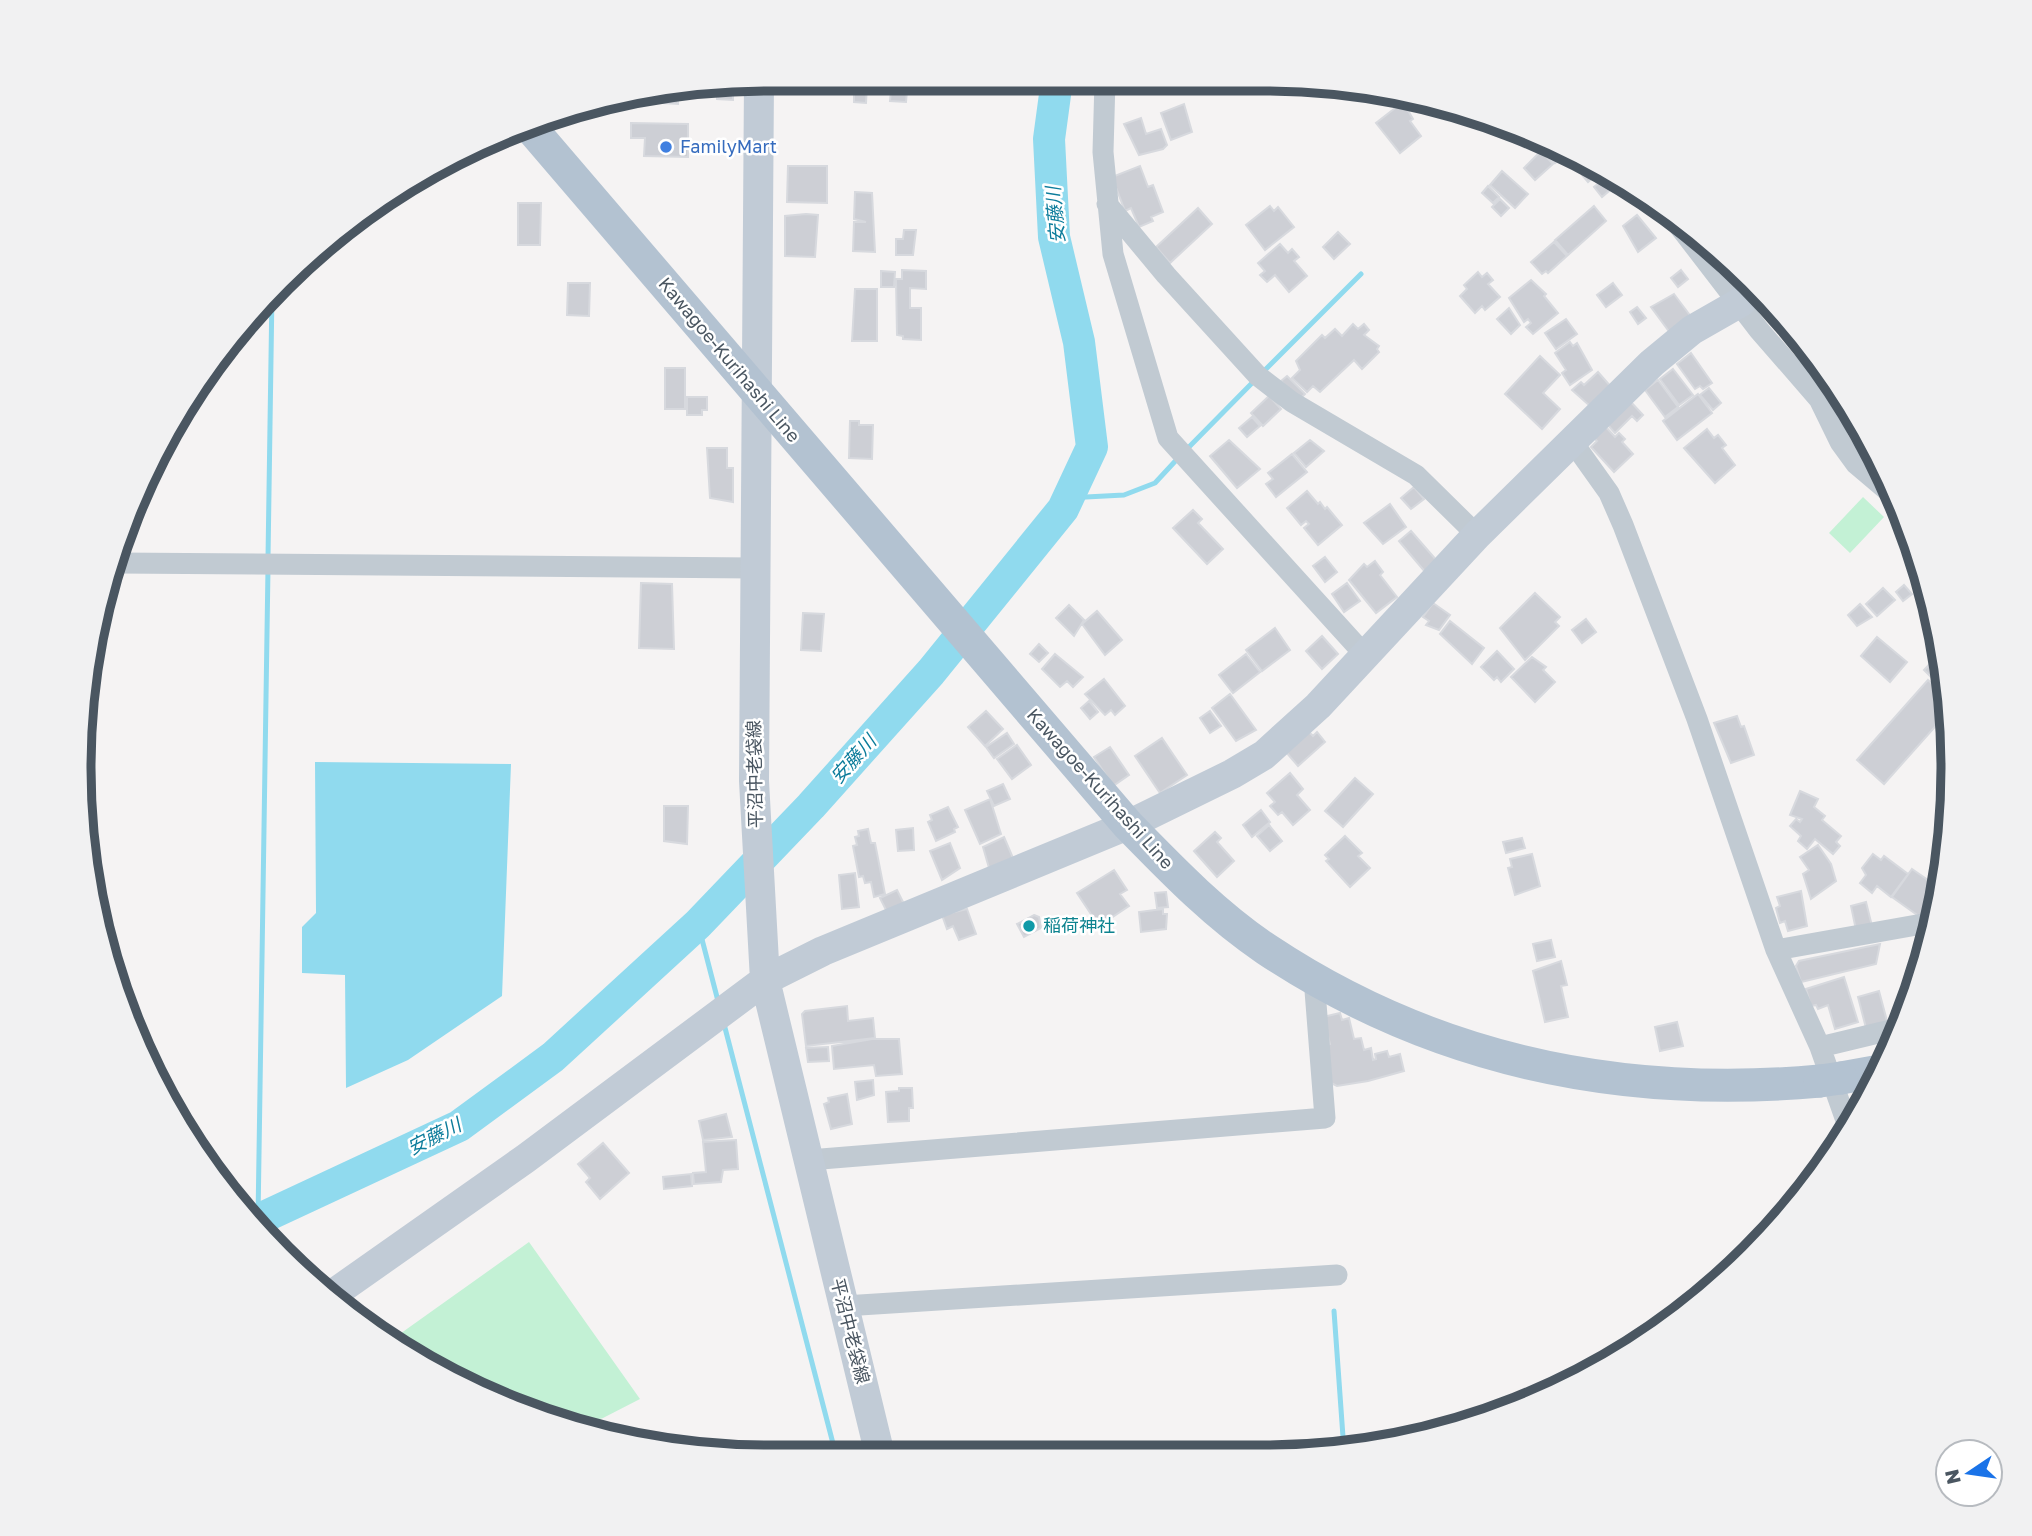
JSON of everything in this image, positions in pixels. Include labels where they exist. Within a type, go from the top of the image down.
[{"type":"main road","name":"Kawagoe-Kurihashi Line","points":[[535,133],[1128,825],[1224,917],[1265,948],[1314,978],[1412,1026],[1528,1065],[1599,1077],[1697,1086],[1831,1079],[1868,1073]]},
{"type":"street","name":"平沼中老袋線","points":[[759,91],[754,794],[759,920],[754,988],[809,1160],[878,1445]]},
{"type":"street","points":[[1105,91],[1103,152],[1113,254],[1168,438],[1364,654]]},
{"type":"street","points":[[1107,204],[1166,275],[1258,376],[1292,402],[1416,475],[1477,536]]},
{"type":"street","points":[[1699,250],[1741,302],[1767,340],[1819,399],[1840,442],[1856,464],[1877,482]]},
{"type":"street","points":[[338,1290],[514,1167],[754,988],[860,935],[1128,825],[1222,780],[1264,755],[1318,706],[1477,536],[1572,441],[1682,339],[1741,302]]},
{"type":"street","points":[[1572,441],[1609,493],[1627,536],[1697,719],[1776,950],[1820,1047],[1844,1116]]},
{"type":"street","points":[[123,563],[755,568]]},
{"type":"street","points":[[1776,950],[1921,929]]},
{"type":"street","points":[[809,1160],[1325,1118],[1314,978]]},
{"type":"street","points":[[1820,1047],[1887,1031]]},
{"type":"street","points":[[844,1306],[1337,1275]]},
{"type":"green space","points":[[1863,497],[1884,517],[1850,553],[1829,533]]},
{"type":"green space","points":[[529,1242],[640,1399],[592,1422],[509,1393],[469,1375],[398,1335]]},
{"type":"water","points":[[315,762],[511,764],[502,996],[408,1060],[346,1088],[345,975],[302,973],[302,927],[316,913]]},
{"type":"building","points":[[854,91],[867,91],[866,103],[854,102]]},
{"type":"building","points":[[891,91],[907,91],[906,102],[890,101]]},
{"type":"building","points":[[733,92],[733,100],[717,99],[717,93]]},
{"type":"building","points":[[678,97],[678,104],[663,103],[663,100]]},
{"type":"building","points":[[1184,104],[1192,132],[1171,140],[1161,113]]},
{"type":"building","points":[[1399,105],[1405,106],[1413,119],[1410,121],[1421,136],[1400,153],[1376,123]]},
{"type":"building","points":[[1141,118],[1146,134],[1161,129],[1167,145],[1163,149],[1139,155],[1124,124]]},
{"type":"building","name":"FamilyMart","points":[[631,123],[688,124],[688,157],[644,156],[645,138],[631,138]]},
{"type":"building","points":[[1541,151],[1553,164],[1535,180],[1524,168]]},
{"type":"building","points":[[1547,154],[1559,159],[1555,163]]},
{"type":"building","points":[[788,166],[827,166],[827,203],[787,202]]},
{"type":"building","points":[[1140,166],[1148,187],[1153,185],[1163,212],[1151,217],[1153,221],[1139,227],[1131,208],[1125,211],[1112,177]]},
{"type":"building","points":[[1502,171],[1528,194],[1515,208],[1490,185]]},
{"type":"building","points":[[1585,173],[1593,177],[1588,182],[1582,175]]},
{"type":"building","points":[[1597,179],[1612,188],[1602,197],[1594,187],[1599,183]]},
{"type":"building","points":[[1488,186],[1499,197],[1493,203],[1482,193]]},
{"type":"building","points":[[855,192],[872,193],[875,252],[853,251],[854,222],[866,222],[854,219]]},
{"type":"building","points":[[1500,199],[1509,208],[1501,216],[1492,207]]},
{"type":"building","points":[[518,203],[541,203],[540,245],[518,245]]},
{"type":"building","points":[[1270,206],[1274,211],[1278,207],[1294,227],[1265,250],[1246,225]]},
{"type":"building","points":[[1594,206],[1606,221],[1568,255],[1555,240]]},
{"type":"building","points":[[1198,208],[1212,224],[1170,263],[1156,247]]},
{"type":"building","points":[[818,215],[815,257],[785,256],[785,216]]},
{"type":"building","points":[[1637,215],[1656,238],[1638,252],[1623,226]]},
{"type":"building","points":[[904,230],[916,230],[913,255],[896,255],[896,239],[903,239]]},
{"type":"building","points":[[1338,232],[1350,244],[1334,259],[1323,247]]},
{"type":"building","points":[[1554,242],[1567,256],[1548,273],[1546,271],[1542,274],[1531,262]]},
{"type":"building","points":[[1280,244],[1288,253],[1292,249],[1299,257],[1294,261],[1307,276],[1289,292],[1275,275],[1267,282],[1260,275],[1265,271],[1258,263]]},
{"type":"building","points":[[902,270],[926,271],[926,289],[910,288],[910,308],[921,308],[921,340],[903,339],[903,336],[897,335],[896,279],[902,279]]},
{"type":"building","points":[[1681,270],[1688,279],[1678,287],[1671,278]]},
{"type":"building","points":[[881,271],[895,272],[894,287],[881,287]]},
{"type":"building","points":[[1478,272],[1482,277],[1487,273],[1493,280],[1488,284],[1500,297],[1485,310],[1482,306],[1475,313],[1460,296],[1467,289],[1464,285]]},
{"type":"building","points":[[1531,280],[1546,294],[1544,296],[1558,313],[1533,334],[1526,327],[1531,323],[1528,319],[1524,322],[1509,298]]},
{"type":"building","points":[[568,283],[590,283],[589,316],[567,315]]},
{"type":"building","points":[[1613,283],[1622,295],[1606,307],[1597,295]]},
{"type":"building","points":[[855,289],[877,289],[877,341],[852,341]]},
{"type":"building","points":[[1674,294],[1692,318],[1671,334],[1651,307]]},
{"type":"building","points":[[1637,307],[1646,318],[1638,324],[1630,312]]},
{"type":"building","points":[[1509,308],[1520,325],[1511,334],[1497,319]]},
{"type":"building","points":[[1566,319],[1577,334],[1556,349],[1545,333]]},
{"type":"building","points":[[1353,324],[1358,329],[1364,324],[1369,330],[1364,335],[1379,346],[1379,352],[1362,369],[1354,360],[1320,392],[1313,386],[1307,392],[1292,378],[1300,370],[1296,361],[1322,335],[1325,338],[1335,329],[1342,336]]},
{"type":"building","points":[[1570,342],[1573,346],[1577,343],[1592,370],[1570,385],[1562,373],[1566,370],[1555,353]]},
{"type":"building","points":[[1691,353],[1712,383],[1703,389],[1700,386],[1695,389],[1677,364]]},
{"type":"building","points":[[1540,356],[1560,375],[1543,393],[1560,409],[1542,429],[1505,394]]},
{"type":"building","points":[[665,368],[685,368],[685,409],[665,409]]},
{"type":"building","points":[[1673,369],[1693,395],[1679,405],[1660,379]]},
{"type":"building","points":[[1598,372],[1612,388],[1591,407],[1572,390],[1581,382],[1584,385]]},
{"type":"building","points":[[1287,376],[1305,394],[1299,400],[1281,381]]},
{"type":"building","points":[[1658,380],[1678,407],[1665,417],[1645,390]]},
{"type":"building","points":[[1709,388],[1721,403],[1713,410],[1700,395]]},
{"type":"building","points":[[1698,394],[1712,413],[1677,440],[1663,421]]},
{"type":"building","points":[[1269,396],[1281,409],[1263,426],[1251,413]]},
{"type":"building","points":[[687,397],[707,397],[707,410],[702,410],[702,415],[687,415]]},
{"type":"building","points":[[1629,400],[1643,415],[1637,421],[1632,416],[1615,433],[1606,423]]},
{"type":"building","points":[[1252,417],[1260,426],[1247,437],[1239,428]]},
{"type":"building","points":[[850,421],[859,421],[859,425],[873,425],[872,459],[849,458]]},
{"type":"building","points":[[1605,426],[1615,437],[1619,433],[1625,439],[1622,442],[1633,454],[1614,472],[1591,447],[1597,441],[1593,437]]},
{"type":"building","points":[[1707,429],[1714,438],[1718,435],[1726,445],[1722,448],[1735,465],[1715,483],[1684,448]]},
{"type":"building","points":[[1229,440],[1260,469],[1237,488],[1210,456]]},
{"type":"building","points":[[1310,440],[1324,451],[1306,467],[1294,453]]},
{"type":"building","points":[[707,448],[727,448],[727,468],[733,468],[733,502],[710,498]]},
{"type":"building","points":[[1292,454],[1307,472],[1276,497],[1266,484],[1273,479],[1268,473]]},
{"type":"building","points":[[1414,487],[1424,499],[1411,509],[1401,498]]},
{"type":"building","points":[[1307,491],[1318,504],[1320,502],[1325,509],[1327,507],[1342,525],[1318,545],[1304,528],[1309,524],[1306,521],[1301,525],[1287,508]]},
{"type":"building","points":[[1390,504],[1406,527],[1383,544],[1364,523]]},
{"type":"building","points":[[1193,510],[1202,519],[1198,523],[1223,549],[1207,564],[1173,528]]},
{"type":"building","points":[[1411,531],[1438,562],[1426,573],[1399,541]]},
{"type":"building","points":[[1325,557],[1337,572],[1325,582],[1313,566]]},
{"type":"building","points":[[1375,561],[1383,572],[1380,575],[1397,597],[1376,613],[1349,580],[1364,564],[1367,567]]},
{"type":"building","points":[[641,583],[672,584],[674,649],[639,648]]},
{"type":"building","points":[[1347,583],[1360,601],[1344,612],[1332,594]]},
{"type":"building","points":[[1904,585],[1912,594],[1903,601],[1896,592]]},
{"type":"building","points":[[1883,588],[1895,600],[1877,616],[1866,604]]},
{"type":"building","points":[[1535,593],[1560,617],[1555,622],[1559,626],[1525,660],[1500,628]]},
{"type":"building","points":[[1433,603],[1450,615],[1439,630],[1426,625],[1429,621],[1423,617]]},
{"type":"building","points":[[1860,604],[1872,617],[1857,626],[1848,615]]},
{"type":"building","points":[[1069,605],[1084,620],[1074,636],[1056,618]]},
{"type":"building","points":[[1097,611],[1122,640],[1105,655],[1082,624]]},
{"type":"building","points":[[803,613],[824,614],[821,651],[801,650]]},
{"type":"building","points":[[1586,619],[1596,632],[1582,643],[1572,630]]},
{"type":"building","points":[[1450,621],[1484,648],[1472,664],[1440,634]]},
{"type":"building","points":[[1275,628],[1290,650],[1262,671],[1246,650]]},
{"type":"building","points":[[1322,636],[1338,654],[1322,669],[1306,651]]},
{"type":"building","points":[[1877,637],[1907,662],[1890,682],[1861,656]]},
{"type":"building","points":[[1039,644],[1048,653],[1039,662],[1030,654]]},
{"type":"building","points":[[1497,651],[1514,669],[1501,682],[1497,677],[1494,680],[1481,667]]},
{"type":"building","points":[[1055,654],[1083,677],[1073,687],[1067,681],[1060,687],[1042,669]]},
{"type":"building","points":[[1246,654],[1260,672],[1233,693],[1219,675]]},
{"type":"building","points":[[1532,657],[1546,667],[1543,670],[1555,682],[1535,702],[1511,677]]},
{"type":"building","points":[[1932,661],[1935,681],[1924,670]]},
{"type":"building","points":[[1104,679],[1125,706],[1115,715],[1111,710],[1105,715],[1085,694]]},
{"type":"building","points":[[1928,680],[1936,687],[1940,722],[1884,784],[1857,760]]},
{"type":"building","points":[[1230,694],[1256,730],[1236,741],[1212,708]]},
{"type":"building","points":[[1089,701],[1098,712],[1090,719],[1081,708]]},
{"type":"building","points":[[986,711],[1003,729],[985,746],[968,727]]},
{"type":"building","points":[[1210,711],[1221,726],[1210,733],[1200,718]]},
{"type":"building","points":[[1737,716],[1741,727],[1744,726],[1754,755],[1731,763],[1714,723]]},
{"type":"building","points":[[1309,732],[1313,736],[1317,732],[1325,742],[1298,766],[1286,752]]},
{"type":"building","points":[[1007,733],[1014,744],[994,758],[986,747]]},
{"type":"building","points":[[1162,738],[1187,775],[1160,793],[1135,756]]},
{"type":"building","points":[[1017,745],[1031,765],[1012,779],[997,759]]},
{"type":"building","points":[[1110,747],[1129,775],[1113,786],[1094,757]]},
{"type":"building","points":[[1290,773],[1303,789],[1297,795],[1310,810],[1293,825],[1282,812],[1278,815],[1270,806],[1275,802],[1267,793]]},
{"type":"building","points":[[1355,778],[1373,794],[1343,827],[1325,811]]},
{"type":"building","points":[[1003,784],[1010,799],[994,806],[987,791]]},
{"type":"building","points":[[1800,791],[1818,799],[1814,807],[1825,816],[1822,820],[1841,836],[1836,842],[1840,846],[1833,854],[1815,839],[1807,849],[1798,841],[1801,836],[1790,826],[1796,819],[1800,822],[1802,819],[1790,815]]},
{"type":"building","points":[[990,799],[1001,834],[980,844],[965,810]]},
{"type":"building","points":[[664,806],[688,806],[687,844],[664,841]]},
{"type":"building","points":[[948,807],[958,827],[954,829],[955,832],[936,841],[928,822],[932,820],[930,815]]},
{"type":"building","points":[[1261,810],[1270,822],[1252,837],[1243,825]]},
{"type":"building","points":[[1269,825],[1282,841],[1270,851],[1257,836]]},
{"type":"building","points":[[913,828],[914,850],[898,851],[896,830]]},
{"type":"building","points":[[868,829],[871,843],[875,843],[885,894],[874,897],[871,882],[865,883],[863,876],[859,877],[853,846],[857,845],[855,837],[859,836],[858,831]]},
{"type":"building","points":[[1215,832],[1221,838],[1217,842],[1234,861],[1217,877],[1194,851]]},
{"type":"building","points":[[1345,836],[1362,853],[1358,856],[1370,868],[1350,887],[1326,861],[1329,859],[1325,855]]},
{"type":"building","points":[[1004,837],[1013,858],[989,868],[983,847]]},
{"type":"building","points":[[1522,838],[1525,848],[1506,853],[1503,842]]},
{"type":"building","points":[[950,843],[960,868],[942,880],[930,851]]},
{"type":"building","points":[[1818,845],[1831,864],[1836,881],[1811,899],[1803,874],[1809,870],[1800,857]]},
{"type":"building","points":[[1532,854],[1540,886],[1515,895],[1508,868],[1512,867],[1510,859]]},
{"type":"building","points":[[1873,854],[1881,860],[1884,856],[1908,874],[1891,897],[1877,886],[1872,893],[1860,883],[1866,875],[1862,868]]},
{"type":"building","points":[[1912,869],[1931,882],[1925,913],[1920,917],[1892,897]]},
{"type":"building","points":[[1114,870],[1127,890],[1120,894],[1129,906],[1099,926],[1077,893]]},
{"type":"building","points":[[855,873],[859,907],[842,909],[839,875]]},
{"type":"building","points":[[897,890],[904,904],[887,912],[880,898]]},
{"type":"building","points":[[1801,891],[1807,926],[1788,931],[1785,921],[1780,923],[1776,908],[1780,906],[1777,897]]},
{"type":"building","points":[[1166,892],[1168,907],[1157,908],[1155,893]]},
{"type":"building","points":[[1866,902],[1872,926],[1856,930],[1851,906]]},
{"type":"building","points":[[967,909],[976,934],[959,940],[953,926],[947,929],[942,915]]},
{"type":"building","points":[[1163,909],[1163,914],[1167,914],[1166,929],[1141,932],[1139,912]]},
{"type":"building","name":"稲荷神社","points":[[1034,915],[1039,917],[1041,928],[1024,937],[1017,924]]},
{"type":"building","points":[[1551,940],[1555,957],[1537,961],[1533,944]]},
{"type":"building","points":[[1880,944],[1876,964],[1801,982],[1796,966],[1799,961]]},
{"type":"building","points":[[1561,961],[1567,985],[1561,986],[1568,1017],[1545,1022],[1533,971]]},
{"type":"building","points":[[1844,977],[1858,1022],[1835,1029],[1828,1005],[1818,1009],[1816,1005],[1811,1006],[1806,989]]},
{"type":"building","points":[[1879,991],[1887,1021],[1866,1028],[1858,997]]},
{"type":"building","points":[[847,1006],[848,1021],[873,1018],[875,1038],[806,1046],[802,1014],[805,1011]]},
{"type":"building","points":[[1340,1013],[1342,1020],[1349,1018],[1354,1039],[1361,1038],[1364,1050],[1371,1048],[1373,1060],[1376,1059],[1375,1054],[1387,1051],[1389,1057],[1400,1054],[1404,1071],[1368,1081],[1337,1086],[1331,1083],[1327,1045],[1330,1044],[1323,1017]]},
{"type":"building","points":[[1677,1022],[1683,1046],[1660,1051],[1655,1027]]},
{"type":"building","points":[[872,1039],[899,1039],[902,1074],[876,1076],[874,1065],[834,1069],[832,1046]]},
{"type":"building","points":[[828,1047],[829,1061],[808,1062],[806,1048]]},
{"type":"building","points":[[873,1080],[874,1095],[857,1100],[855,1082]]},
{"type":"building","points":[[899,1088],[912,1088],[913,1108],[909,1108],[909,1121],[888,1122],[886,1092],[899,1091]]},
{"type":"building","points":[[847,1094],[852,1124],[831,1129],[824,1104],[829,1102],[828,1098]]},
{"type":"building","points":[[726,1114],[732,1137],[703,1140],[699,1121]]},
{"type":"building","points":[[736,1140],[738,1169],[723,1170],[721,1182],[694,1184],[693,1173],[706,1172],[703,1142]]},
{"type":"building","points":[[603,1143],[629,1173],[600,1199],[586,1182],[590,1178],[578,1164]]},
{"type":"building","points":[[691,1174],[692,1186],[664,1189],[663,1177]]},
{"type":"building","points":[[1325,1439],[1325,1442],[1308,1444],[1241,1445]]},
{"type":"waterway","name":"安藤川","points":[[262,1218],[459,1126],[553,1057],[698,924],[811,806],[931,672],[1063,509],[1092,447],[1079,342],[1054,237],[1049,139],[1056,91]]},
{"type":"waterway","points":[[1263,372],[1361,274]]},
{"type":"waterway","points":[[268,558],[272,308]]},
{"type":"waterway","points":[[1187,449],[1256,379]]},
{"type":"waterway","points":[[1067,498],[1124,495],[1155,483],[1180,456]]},
{"type":"waterway","points":[[258,1213],[268,568]]},
{"type":"waterway","points":[[698,924],[718,1001]]},
{"type":"waterway","points":[[724,1024],[833,1445]]},
{"type":"waterway","points":[[1334,1311],[1343,1440]]},
{"type":"place","name":"FamilyMart","points":[[666,147]]},
{"type":"place","name":"稲荷神社","points":[[1029,926]]}]
